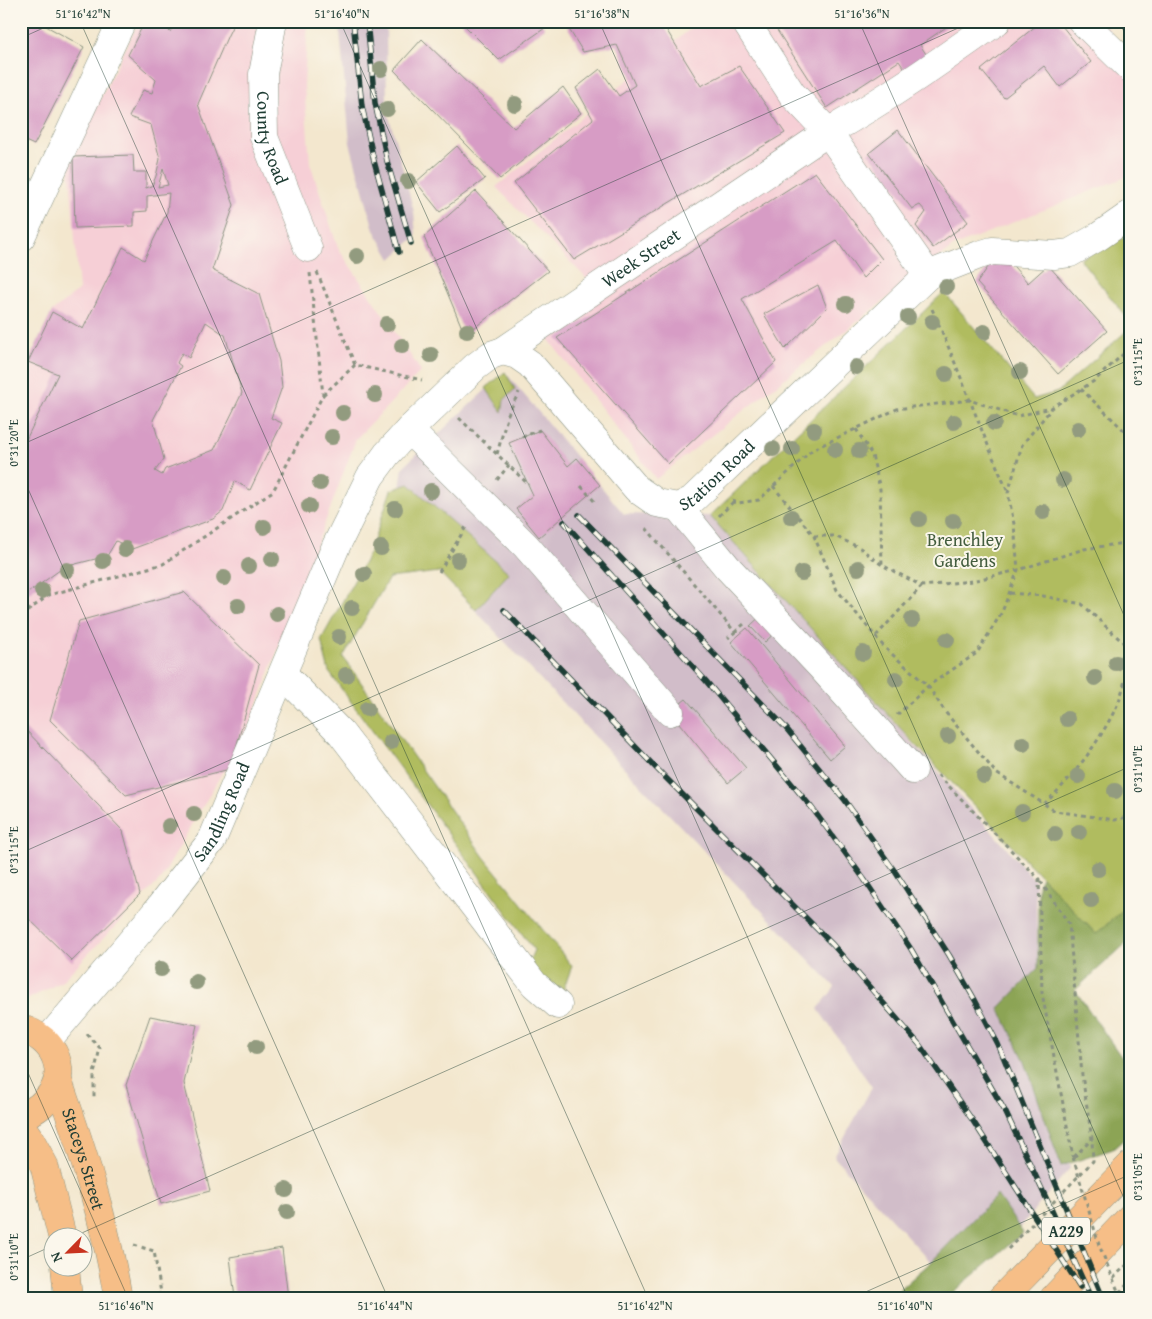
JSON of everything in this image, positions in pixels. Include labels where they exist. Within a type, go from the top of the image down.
[{"type":"main road","points":[[21,1029],[36,1033],[46,1042]]},
{"type":"main road","name":"Staceys Street","points":[[46,1042],[55,1054],[58,1081],[81,1147],[113,1265],[118,1298]]},
{"type":"main road","points":[[21,1114],[40,1107],[51,1096],[58,1081]]},
{"type":"main road","points":[[21,1126],[44,1164],[60,1226]]},
{"type":"main road","name":"A229","points":[[1002,1298],[1131,1165]]},
{"type":"main road","name":"A229","points":[[1054,1298],[1131,1217]]},
{"type":"main road","points":[[65,1276],[68,1298]]},
{"type":"street","points":[[21,236],[122,21]]},
{"type":"street","name":"County Road","points":[[273,21],[263,74],[264,137],[308,248]]},
{"type":"street","points":[[745,21],[792,94],[828,132],[924,279]]},
{"type":"street","name":"Week Street","points":[[336,546],[370,477],[409,430],[475,367],[491,355],[503,351],[828,132],[917,78],[997,21]]},
{"type":"street","points":[[1082,21],[1131,69]]},
{"type":"street","name":"Station Road","points":[[503,351],[517,355],[530,364],[637,489],[668,505],[692,500],[924,279],[992,251],[1054,255],[1070,253],[1092,241],[1131,214]]},
{"type":"street","points":[[409,430],[526,546],[670,712]]},
{"type":"street","points":[[668,505],[822,668],[923,769]]},
{"type":"street","name":"Sandling Road","points":[[46,1042],[155,912],[212,840],[336,546]]},
{"type":"street","points":[[283,674],[341,733],[534,984],[558,1005]]},
{"type":"path","points":[[308,248],[355,365]]},
{"type":"path","points":[[308,248],[323,395]]},
{"type":"path","points":[[896,716],[928,686],[977,653],[1002,612],[1018,570],[1014,524],[1008,493],[984,440],[924,279]]},
{"type":"path","points":[[703,489],[738,503],[759,500],[812,450],[897,409],[969,400],[1018,416],[1051,408],[1094,381],[1131,347]]},
{"type":"path","points":[[355,365],[423,380]]},
{"type":"path","points":[[21,616],[50,595],[163,564],[273,491],[323,395],[355,365]]},
{"type":"path","points":[[497,454],[508,414],[519,395],[518,388]]},
{"type":"path","points":[[1081,389],[1131,437]]},
{"type":"path","points":[[1008,493],[1022,445],[1051,408]]},
{"type":"path","points":[[456,415],[527,483]]},
{"type":"path","points":[[856,429],[872,455],[880,489],[882,565]]},
{"type":"path","points":[[522,437],[540,430]]},
{"type":"path","points":[[498,477],[509,465]]},
{"type":"path","points":[[582,486],[595,502]]},
{"type":"path","points":[[774,486],[814,536],[837,590],[884,648],[928,686],[946,713],[996,773],[1055,811],[1115,820],[1131,816]]},
{"type":"path","points":[[715,519],[733,502]]},
{"type":"path","points":[[668,505],[640,522],[735,632],[728,638]]},
{"type":"path","points":[[439,572],[467,526],[469,519]]},
{"type":"path","points":[[814,536],[834,536],[860,548],[882,565],[922,586],[972,581],[1018,570],[1084,549],[1131,542]]},
{"type":"path","points":[[876,636],[922,586]]},
{"type":"path","points":[[1010,593],[1044,596],[1082,604],[1131,650]]},
{"type":"path","points":[[1044,804],[1056,793],[1104,731],[1119,699],[1131,656]]},
{"type":"path","points":[[923,769],[1039,879],[1069,924],[1082,1075],[1092,1139],[1093,1161],[1008,1249]]},
{"type":"path","points":[[1039,879],[1042,993],[1073,1157],[1099,1245],[1121,1298]]},
{"type":"path","points":[[1073,1157],[1092,1139]]},
{"type":"path","points":[[1113,1298],[1131,1281]]},
{"type":"path","points":[[21,1294],[38,1298]]},
{"type":"shaded area","points":[[139,21],[308,21],[304,85],[310,163],[338,248],[421,371],[356,439],[250,724],[161,879],[61,982],[21,1003],[21,381],[52,312],[79,290],[69,162]]},
{"type":"shaded area","points":[[339,21],[386,21],[387,109],[414,212],[416,236],[391,259],[374,230],[350,143]]},
{"type":"shaded area","points":[[700,21],[1104,21],[1131,71],[1131,175],[954,246],[656,479],[546,336],[595,287],[496,187]]},
{"type":"shaded area","points":[[505,372],[624,514],[710,516],[1035,880],[1038,968],[1070,1168],[1019,1228],[997,1195],[931,1262],[834,1157],[872,1087],[818,1009],[835,987],[439,572],[388,578],[403,467]]},
{"type":"green space","points":[[1131,232],[1131,323],[1080,259]]},
{"type":"green space","name":"Brenchley Gardens","points":[[944,292],[1034,399],[1058,392],[1131,327],[1131,903],[1096,934],[901,729],[710,516]]},
{"type":"green space","points":[[505,372],[515,389],[504,400],[502,412],[486,388]]},
{"type":"green space","points":[[409,484],[509,573],[476,610],[439,572],[389,578],[343,657],[484,857],[572,966],[561,996],[528,964],[534,950],[329,672],[321,640],[370,552],[391,490]]},
{"type":"green space","points":[[1042,877],[1096,934],[1131,903],[1131,939],[1075,990],[1131,1071],[1131,1133],[1113,1149],[1061,1166],[1025,1061],[999,1008],[1038,968],[1038,885]]},
{"type":"green space","points":[[997,1195],[1023,1233],[946,1298],[890,1298],[931,1262]]},
{"type":"building","points":[[21,21],[37,21],[84,47],[34,145],[21,139]]},
{"type":"building","points":[[145,21],[160,21],[170,32],[175,21],[235,21],[198,104],[234,205],[212,270],[259,294],[279,361],[282,387],[271,418],[282,423],[250,490],[235,481],[223,511],[213,519],[132,549],[116,541],[107,556],[64,567],[21,598],[21,450],[58,374],[28,362],[52,312],[83,329],[123,247],[144,260],[167,212],[169,193],[147,196],[147,211],[134,212],[134,226],[75,228],[73,157],[133,155],[134,172],[146,172],[146,188],[152,186],[156,176],[160,159],[151,125],[129,117],[143,90],[152,93],[156,80],[128,55]],"holes":[[[163,169],[168,185],[158,187]],[[206,322],[225,335],[242,393],[214,450],[165,469],[162,475],[155,471],[164,459],[153,420],[181,366],[177,363],[182,353],[189,358]]]},
{"type":"building","points":[[460,21],[539,21],[545,28],[499,60]]},
{"type":"building","points":[[564,21],[661,21],[701,86],[739,66],[785,133],[574,260],[514,183],[593,119],[576,88],[600,69],[619,96],[635,85],[617,45],[583,52]]},
{"type":"building","points":[[771,21],[955,21],[920,45],[928,57],[907,73],[899,61],[827,108]]},
{"type":"building","points":[[1042,21],[1058,21],[1091,62],[1060,87],[1044,66],[1004,98],[981,70]]},
{"type":"building","points":[[422,39],[514,128],[563,87],[581,113],[500,179],[394,70]]},
{"type":"building","points":[[898,130],[968,222],[933,248],[916,226],[926,212],[920,205],[912,209],[869,153]]},
{"type":"building","points":[[457,146],[485,179],[440,212],[416,182]]},
{"type":"building","points":[[815,172],[882,259],[863,278],[837,241],[742,299],[776,362],[668,464],[557,338]]},
{"type":"building","points":[[476,191],[548,271],[465,335],[424,237]]},
{"type":"building","points":[[1007,259],[1028,283],[1048,265],[1107,331],[1058,374],[977,283],[988,267]]},
{"type":"building","points":[[818,285],[827,308],[785,349],[764,314]]},
{"type":"building","points":[[540,430],[568,466],[577,458],[600,485],[539,537],[516,509],[533,495],[509,443]]},
{"type":"building","points":[[184,592],[259,665],[230,769],[126,795],[50,720],[79,621]]},
{"type":"building","points":[[765,612],[780,628],[765,642],[750,626]]},
{"type":"building","points":[[747,628],[845,746],[830,759],[731,642]]},
{"type":"building","points":[[686,699],[746,768],[728,783],[670,712]]},
{"type":"building","points":[[21,725],[123,831],[140,894],[72,961],[21,911]]},
{"type":"building","points":[[150,1016],[197,1025],[184,1083],[210,1191],[161,1204],[126,1085]]},
{"type":"building","points":[[282,1248],[288,1298],[235,1298],[230,1257]]},
{"type":"railway","points":[[353,21],[362,106],[374,161],[399,252]]},
{"type":"railway","points":[[367,21],[375,103],[387,161],[411,243]]},
{"type":"railway","points":[[579,515],[785,727],[844,799],[896,873],[949,955],[998,1044],[1103,1298]]},
{"type":"railway","points":[[564,522],[706,681],[812,808],[864,879],[911,949],[1005,1111],[1091,1298]]},
{"type":"railway","points":[[504,610],[656,768],[833,945],[919,1044],[973,1121],[1080,1287]]}]
